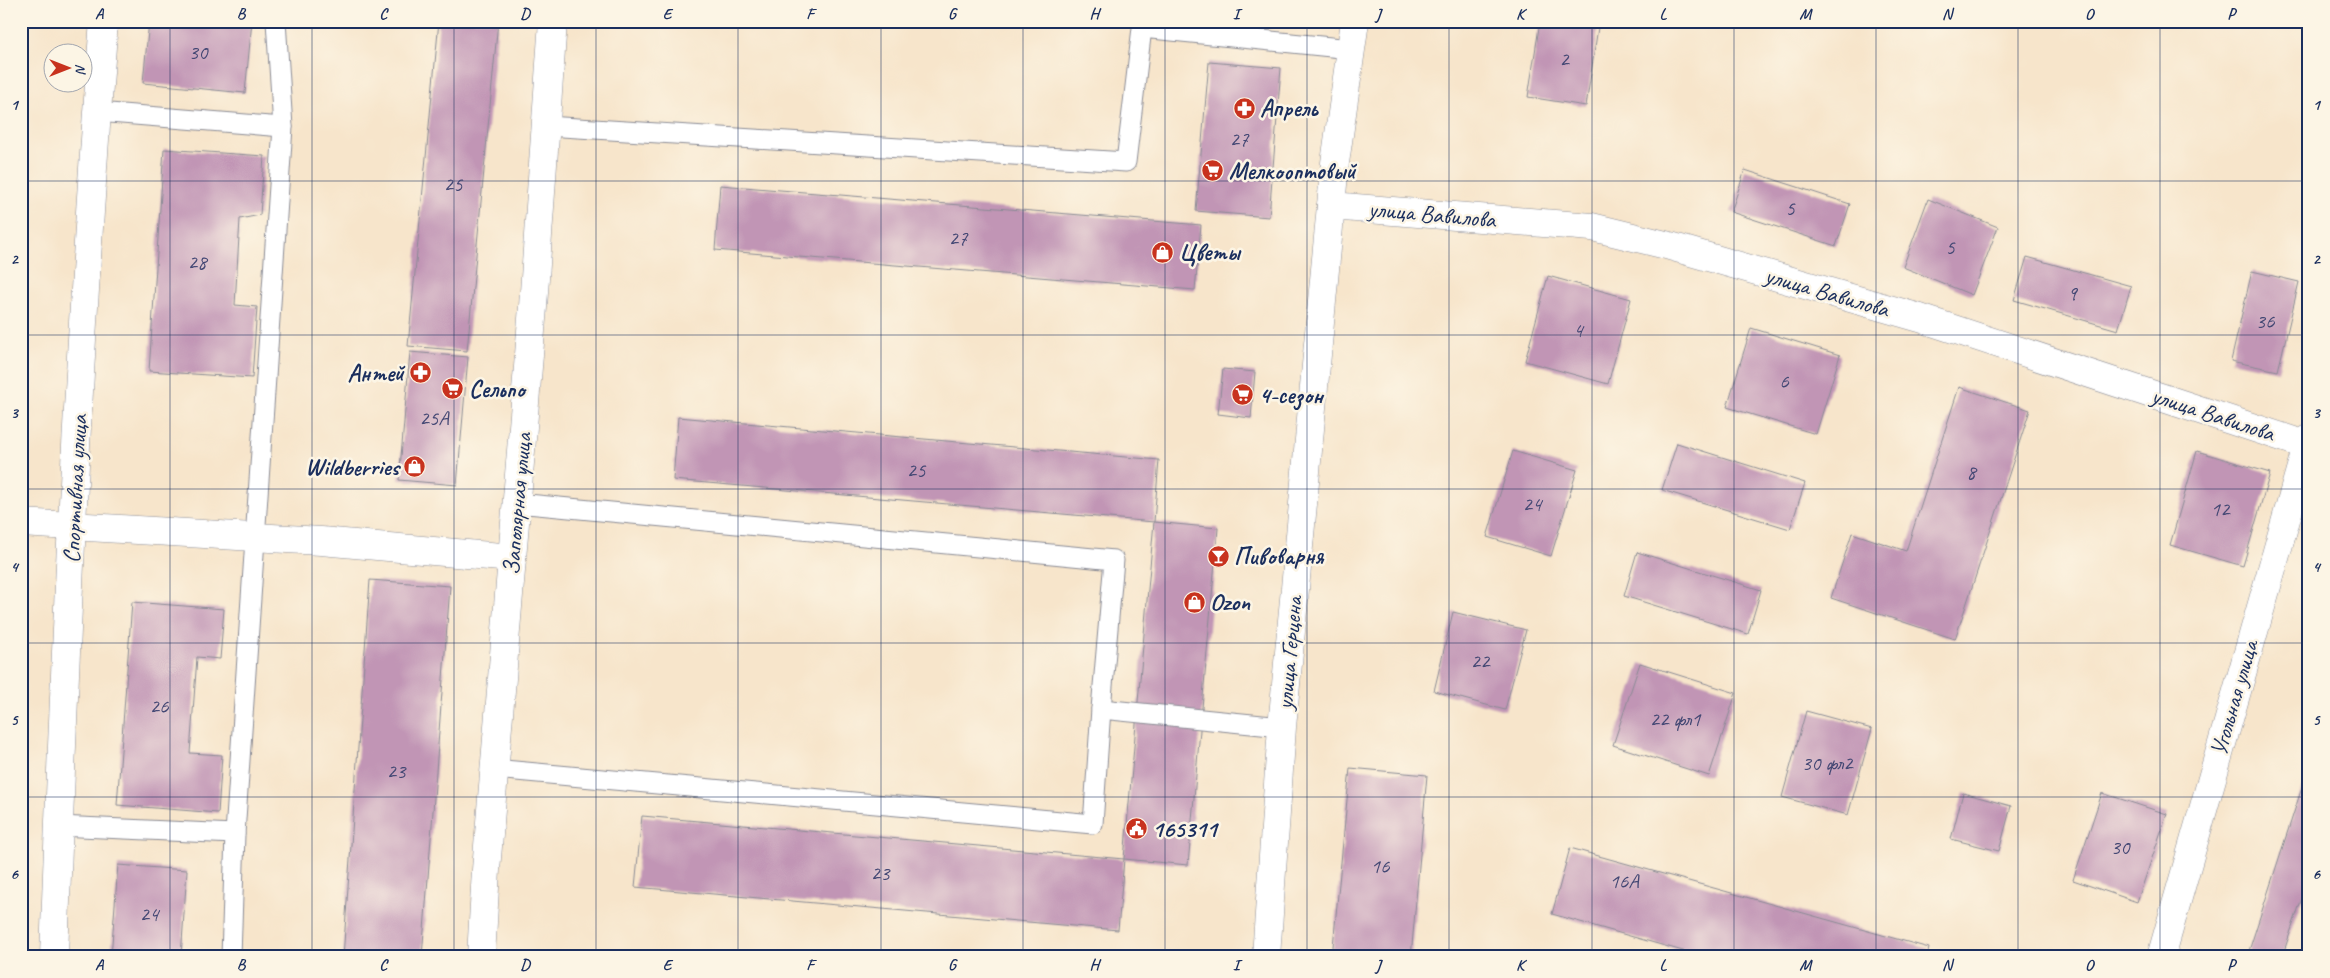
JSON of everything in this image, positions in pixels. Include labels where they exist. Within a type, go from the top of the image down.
[{"type":"street","name":"Спортивная улица","points":[[54,957],[58,826],[91,177],[104,21]]},
{"type":"street","name":"Заполярная улица","points":[[481,957],[494,769],[517,503],[554,21]]},
{"type":"street","name":"улица Герцена","points":[[1266,957],[1282,727],[1331,206],[1355,21]]},
{"type":"street","name":"улица Вавилова","points":[[1331,206],[1592,227],[1661,244],[1920,318],[2308,443]]},
{"type":"street","name":"Угольная улица","points":[[2162,957],[2308,443]]},
{"type":"street","points":[[21,523],[255,537],[512,558]]},
{"type":"lane","points":[[231,957],[235,834],[284,128],[276,21]]},
{"type":"lane","points":[[546,126],[1126,162],[1142,28],[1352,49]]},
{"type":"lane","points":[[97,112],[284,128]]},
{"type":"lane","points":[[494,769],[1093,824],[1114,560],[517,503]]},
{"type":"lane","points":[[1101,709],[1282,727]]},
{"type":"lane","points":[[58,826],[235,834]]},
{"type":"building","points":[[149,21],[252,21],[245,93],[143,83]]},
{"type":"building","points":[[439,21],[498,21],[467,351],[408,346]]},
{"type":"building","points":[[1540,21],[1599,21],[1586,106],[1528,97]]},
{"type":"building","points":[[1209,62],[1281,68],[1269,217],[1196,211]]},
{"type":"building","points":[[164,149],[264,156],[260,215],[240,219],[235,305],[257,307],[252,378],[149,371]]},
{"type":"building","points":[[1745,170],[1850,204],[1836,246],[1731,212]]},
{"type":"building","points":[[720,185],[1201,225],[1195,290],[715,250]]},
{"type":"building","points":[[1928,199],[1998,227],[1972,295],[1903,267]]},
{"type":"building","points":[[2027,257],[2131,286],[2118,330],[2014,300]]},
{"type":"building","points":[[2252,271],[2299,282],[2278,371],[2231,361]]},
{"type":"building","points":[[1548,276],[1631,299],[1608,384],[1525,361]]},
{"type":"building","points":[[1751,328],[1840,355],[1816,434],[1727,407]]},
{"type":"building","points":[[410,352],[468,357],[457,485],[399,480]]},
{"type":"building","points":[[1223,369],[1255,372],[1251,418],[1218,414]]},
{"type":"building","points":[[1959,387],[2030,410],[1955,639],[1831,598],[1852,533],[1906,551]]},
{"type":"building","points":[[678,417],[1159,460],[1154,522],[673,480]]},
{"type":"building","points":[[1677,443],[1805,483],[1790,529],[1662,490]]},
{"type":"building","points":[[1513,451],[1577,470],[1551,556],[1487,537]]},
{"type":"building","points":[[2197,451],[2270,473],[2243,566],[2170,545]]},
{"type":"building","points":[[1154,522],[1218,528],[1188,865],[1124,859]]},
{"type":"building","points":[[1637,552],[1761,590],[1748,634],[1624,596]]},
{"type":"building","points":[[370,580],[450,586],[422,957],[343,957]]},
{"type":"building","points":[[132,602],[224,609],[220,659],[197,657],[190,753],[222,755],[218,813],[117,805]]},
{"type":"building","points":[[1453,612],[1526,630],[1505,710],[1434,691]]},
{"type":"building","points":[[1640,663],[1736,693],[1709,776],[1613,745]]},
{"type":"building","points":[[1806,711],[1872,729],[1848,815],[1782,797]]},
{"type":"building","points":[[1350,768],[1427,775],[1411,957],[1332,957]]},
{"type":"building","points":[[2308,769],[2309,877],[2282,957],[2247,957]]},
{"type":"building","points":[[1963,793],[2011,806],[1999,851],[1951,839]]},
{"type":"building","points":[[2102,793],[2167,814],[2137,902],[2073,880]]},
{"type":"building","points":[[642,816],[1124,859],[1118,930],[635,887]]},
{"type":"building","points":[[1570,848],[1929,948],[1927,957],[1704,957],[1552,914]]},
{"type":"building","points":[[118,865],[187,870],[181,957],[111,957]]},
{"type":"place","name":"Апрель","points":[[1244,108]]},
{"type":"place","name":"Мелкооптовый","points":[[1213,171]]},
{"type":"place","name":"Цветы","points":[[1163,252]]},
{"type":"place","name":"Антей","points":[[420,373]]},
{"type":"place","name":"Сельпо","points":[[453,389]]},
{"type":"place","name":"4-сезон","points":[[1243,395]]},
{"type":"place","name":"Wildberries","points":[[415,467]]},
{"type":"place","name":"Пивоварня","points":[[1218,556]]},
{"type":"place","name":"Ozon","points":[[1194,602]]},
{"type":"place","name":"165311","points":[[1136,829]]}]
